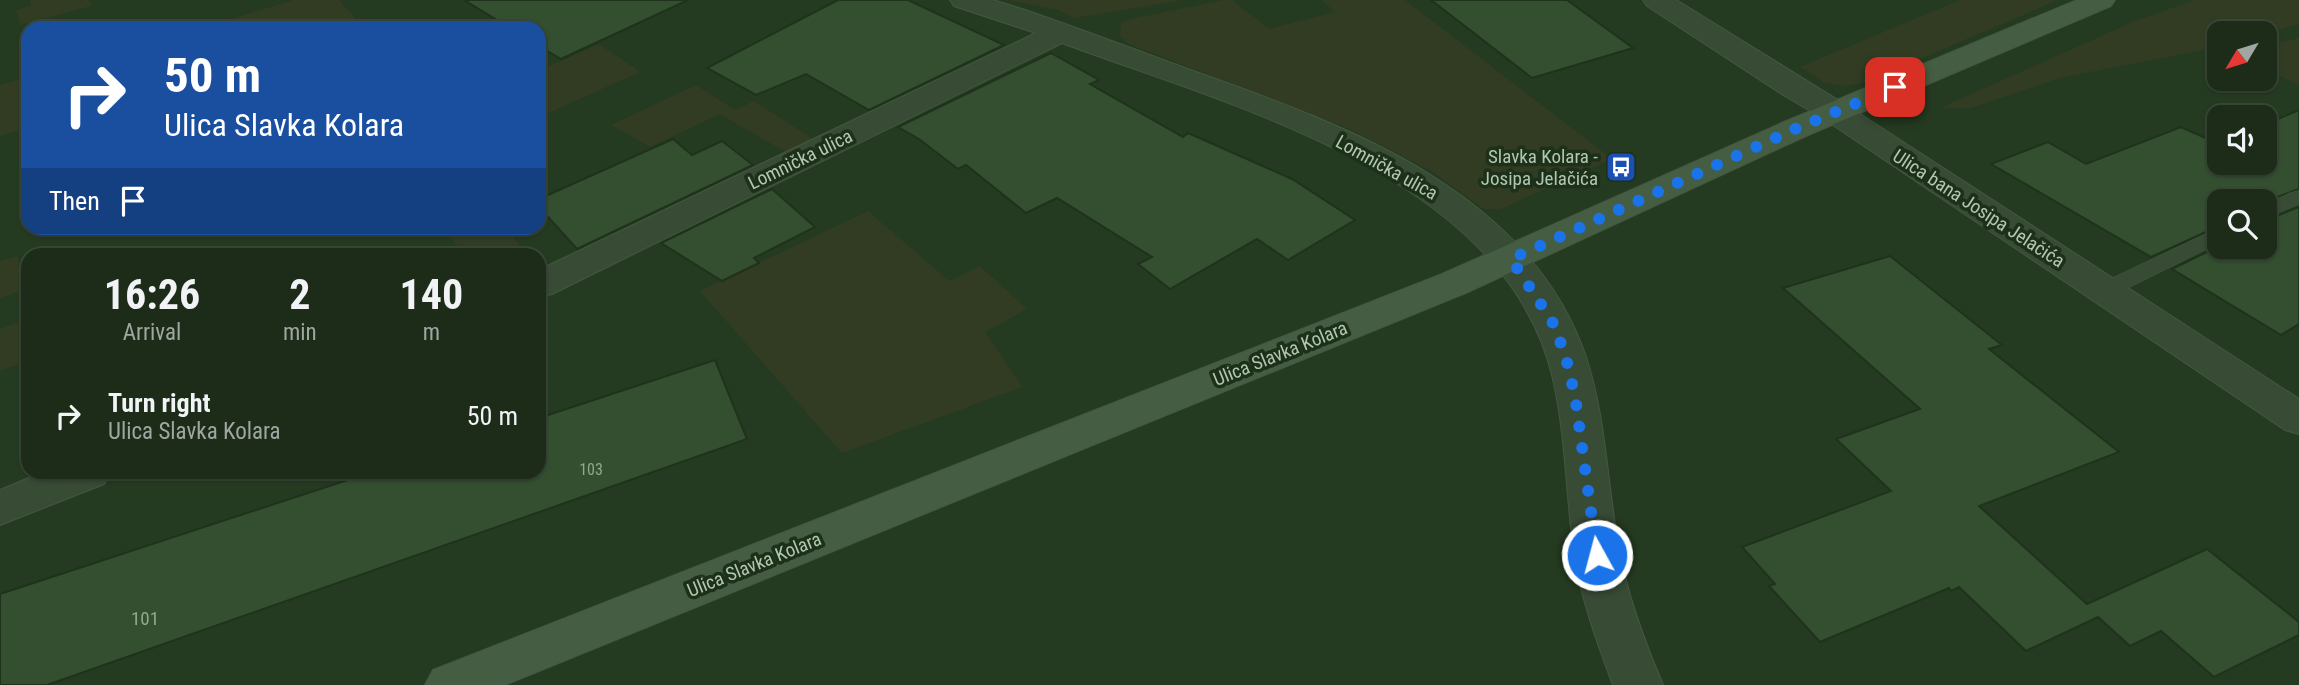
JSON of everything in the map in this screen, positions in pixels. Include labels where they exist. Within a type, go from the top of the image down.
[{"type":"main road","name":"Ulica Slavka Kolara","points":[[450,685],[1511,259],[1835,112],[2101,0]]},
{"type":"street","name":"Lomnička ulica","points":[[964,0],[1256,104],[1374,156],[1449,202],[1511,259],[1552,321],[1565,354],[1575,396],[1597,555],[1616,632],[1638,685]]},
{"type":"street","name":"Ulica bana Josipa Jelačića","points":[[1657,0],[1796,90],[1835,112],[2299,419]]},
{"type":"street","name":"Lomnička ulica","points":[[546,282],[1060,33]]},
{"type":"street","points":[[0,508],[72,479]]},
{"type":"lane","points":[[2277,207],[2297,197]]},
{"type":"lane","points":[[2106,290],[2207,241]]},
{"type":"green space","points":[[30,0],[89,0],[91,6],[35,21],[21,21],[20,25],[16,10],[31,6]]},
{"type":"green space","points":[[293,0],[339,0],[356,19],[351,21],[225,21]]},
{"type":"green space","points":[[1009,0],[1183,0],[1074,18],[1059,10]]},
{"type":"green space","points":[[1232,0],[1269,29],[1335,12],[1322,0],[1405,0],[1612,159],[1500,209],[1484,209],[1430,170],[1345,127],[1129,44],[1120,36],[1121,23],[1131,19]]},
{"type":"green space","points":[[1960,0],[2058,0],[1864,83],[1843,86],[1821,82],[1823,81],[1800,67]]},
{"type":"green space","points":[[2195,0],[2299,0],[2299,24],[2277,30],[2277,21],[2207,21],[2207,49],[2059,78],[1971,108],[1940,108],[2137,20]]},
{"type":"green space","points":[[2299,38],[2299,85],[2277,74],[2277,44]]},
{"type":"green space","points":[[599,44],[640,72],[546,114],[546,64],[549,66]]},
{"type":"green space","points":[[21,79],[21,130],[0,136],[0,85]]},
{"type":"green space","points":[[696,85],[735,110],[754,101],[816,141],[789,154],[720,114],[650,147],[611,125]]},
{"type":"green space","points":[[868,211],[949,281],[980,266],[1027,309],[985,332],[1022,387],[842,453],[700,291]]},
{"type":"green space","points":[[449,235],[511,235],[522,248],[459,248]]},
{"type":"green space","points":[[17,256],[21,268],[21,290],[0,298],[0,261]]},
{"type":"green space","points":[[21,322],[21,364],[0,371],[0,329]]},
{"type":"building","points":[[464,0],[688,0],[561,59],[546,50],[546,21],[498,21]]},
{"type":"building","points":[[838,0],[908,0],[1004,45],[869,110],[806,74],[756,95],[707,68]]},
{"type":"building","points":[[1431,0],[1567,0],[1633,48],[1532,78]]},
{"type":"building","points":[[1051,53],[1099,80],[1090,84],[1183,137],[1188,133],[1292,179],[1355,220],[1288,260],[1257,239],[1170,289],[1138,264],[1152,257],[1057,198],[1026,213],[966,165],[958,169],[919,139],[898,127]]},
{"type":"building","points":[[2299,110],[2299,189],[2277,197],[2277,189],[2207,189],[2207,231],[2151,257],[1991,164],[2048,142],[2086,164],[2181,127],[2207,139],[2207,175],[2277,175],[2277,119]]},
{"type":"building","points":[[673,139],[692,155],[722,141],[753,165],[577,249],[546,215],[546,196]]},
{"type":"building","points":[[772,189],[815,227],[754,258],[759,263],[722,281],[661,243]]},
{"type":"building","points":[[2299,207],[2299,324],[2281,335],[2172,269],[2207,252],[2207,259],[2277,259],[2277,216]]},
{"type":"building","points":[[1890,256],[2002,345],[1989,349],[2119,452],[1979,506],[2087,604],[2207,549],[2299,622],[2299,635],[2214,677],[2161,631],[2130,646],[2098,617],[2026,651],[1959,587],[1951,591],[1949,588],[1820,642],[1769,586],[1775,584],[1742,547],[1891,491],[1836,439],[1920,409],[1783,288]]},
{"type":"building","points":[[715,360],[747,439],[47,685],[0,685],[0,594],[351,479],[546,479],[546,416]]},
{"type":"place","name":"Slavka Kolara - Josipa Jelačića","points":[[1621,167]]},
{"type":"route","points":[[1597,555],[1575,396],[1565,354],[1552,321],[1511,259],[1795,129],[1895,87]]}]
